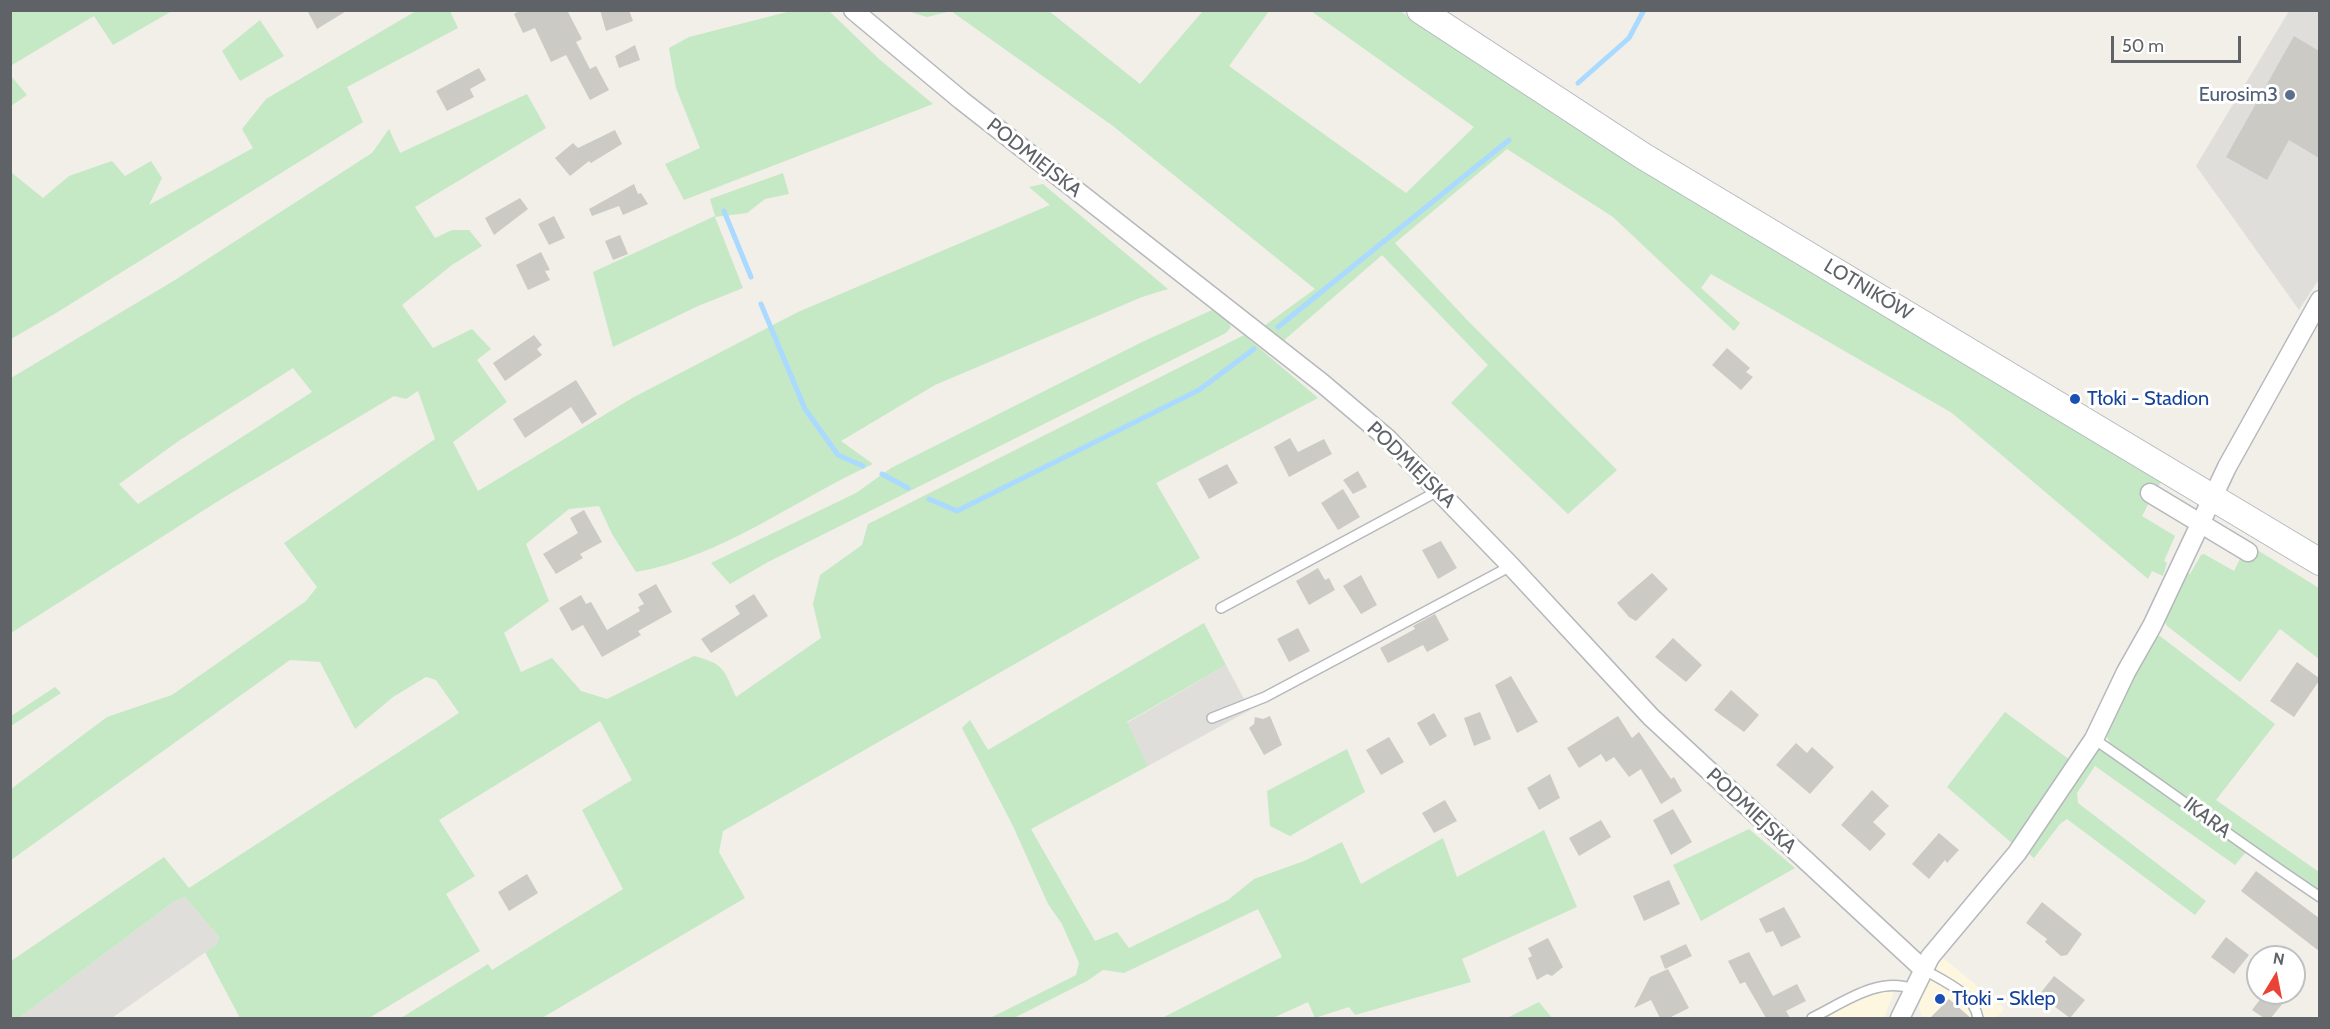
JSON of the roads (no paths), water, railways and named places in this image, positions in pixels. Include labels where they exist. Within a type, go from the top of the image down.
[{"type":"street","name":"PODMIEJSKA","points":[[853,10],[961,100],[1322,383],[1388,439],[1511,566],[1651,717],[1923,969]]},
{"type":"street","name":"LOTNIKÓW","points":[[1420,10],[1643,156],[2213,496],[2319,562]]},
{"type":"street","points":[[1904,1016],[1913,989],[1930,957],[2017,853],[2094,739],[2126,672],[2152,626],[2198,524],[2278,370],[2319,300]]},
{"type":"street","points":[[2151,494],[2248,552]]},
{"type":"lane","points":[[1221,608],[1438,490]]},
{"type":"lane","points":[[1212,718],[1265,697],[1511,566]]},
{"type":"lane","name":"IKARA","points":[[2094,739],[2194,808],[2244,847],[2319,897]]},
{"type":"lane","points":[[1923,969],[1959,990],[1976,1008],[1978,1018]]},
{"type":"lane","points":[[1812,1018],[1882,985],[1899,984],[1913,989]]},
{"type":"waterway","points":[[1578,83],[1629,38],[1644,10]]},
{"type":"waterway","points":[[1278,327],[1509,140]]},
{"type":"waterway","points":[[724,211],[751,277]]},
{"type":"waterway","points":[[761,304],[805,409],[838,455],[863,466]]},
{"type":"waterway","points":[[929,499],[957,511],[1199,390],[1254,349]]},
{"type":"waterway","points":[[882,474],[908,488]]},
{"type":"place","name":"Eurosim3","points":[[2290,95]]},
{"type":"place","name":"Tłoki - Stadion","points":[[2075,399]]},
{"type":"place","name":"Tłoki - Sklep","points":[[1940,999]]}]
